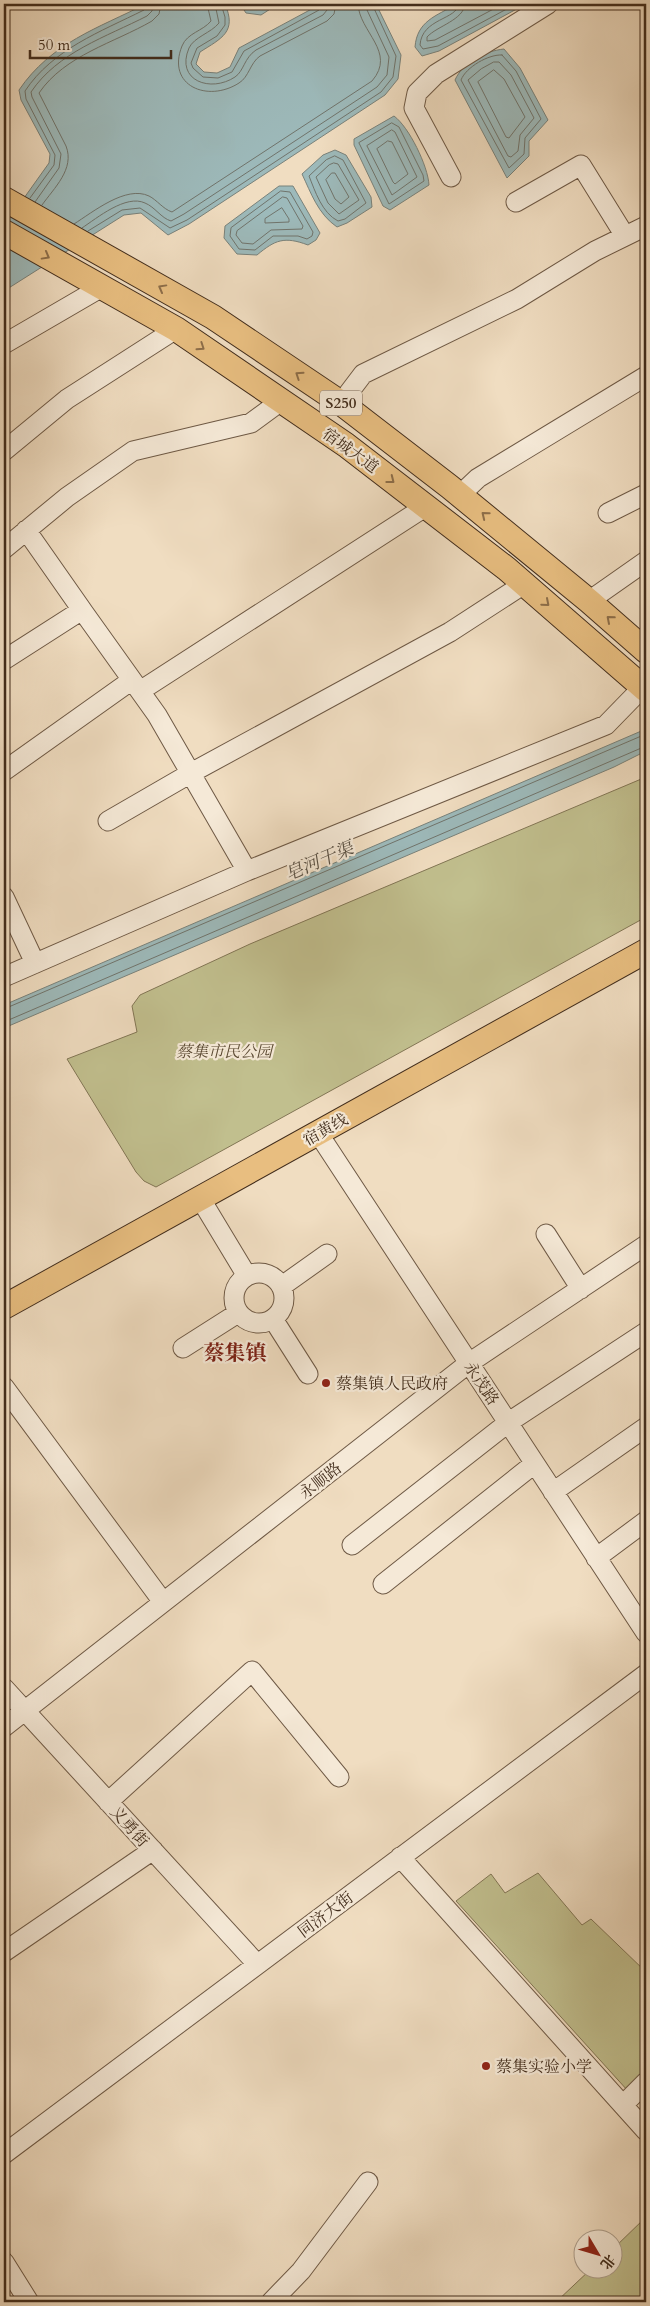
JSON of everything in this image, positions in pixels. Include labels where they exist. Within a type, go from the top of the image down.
[{"type":"main road","name":"宿城大道","points":[[4,199],[213,317],[341,403],[460,495],[589,601],[646,651]]},
{"type":"main road","name":"宿城大道","points":[[4,232],[176,329],[346,445],[524,584],[645,688]]},
{"type":"main road","name":"宿黄线","points":[[4,1308],[646,951]]},
{"type":"street","points":[[451,177],[414,108],[417,93],[436,74],[548,4]]},
{"type":"street","points":[[516,202],[581,165],[625,236]]},
{"type":"street","points":[[341,403],[363,374],[517,299],[596,251],[646,226]]},
{"type":"street","points":[[4,344],[102,287]]},
{"type":"street","points":[[4,451],[67,399],[176,329]]},
{"type":"street","points":[[460,495],[478,478],[646,376]]},
{"type":"street","points":[[4,549],[66,497],[134,452],[251,423],[281,401]]},
{"type":"street","points":[[608,513],[646,494]]},
{"type":"street","points":[[4,770],[136,685],[426,506]]},
{"type":"street","points":[[26,530],[157,715],[246,871]]},
{"type":"street","points":[[589,601],[646,561]]},
{"type":"street","points":[[108,821],[191,773],[450,632],[524,584]]},
{"type":"street","points":[[4,660],[82,610]]},
{"type":"street","points":[[4,977],[246,871],[606,725],[645,688]]},
{"type":"street","points":[[4,897],[35,963]]},
{"type":"street","name":"永茂路","points":[[318,1133],[646,1633]]},
{"type":"street","points":[[200,1198],[247,1276]]},
{"type":"street","points":[[546,1234],[581,1289]]},
{"type":"street","name":"永顺路","points":[[4,1727],[469,1363],[646,1245]]},
{"type":"street","points":[[282,1286],[327,1254]]},
{"type":"street","points":[[262,1272],[276,1279],[282,1286],[284,1301],[282,1309],[273,1319],[260,1323],[252,1322],[238,1313],[234,1295],[241,1281],[247,1276],[262,1272]]},
{"type":"street","points":[[183,1348],[238,1313]]},
{"type":"street","points":[[273,1319],[308,1374]]},
{"type":"street","points":[[352,1545],[509,1422],[646,1332]]},
{"type":"street","points":[[4,1387],[163,1602]]},
{"type":"street","points":[[553,1492],[646,1427]]},
{"type":"street","points":[[383,1584],[534,1464]]},
{"type":"street","points":[[596,1558],[646,1521]]},
{"type":"street","points":[[108,1802],[252,1671],[339,1777]]},
{"type":"street","name":"同济大街","points":[[4,2154],[646,1674]]},
{"type":"street","name":"义勇街","points":[[4,1688],[257,1964]]},
{"type":"street","points":[[4,1952],[152,1850]]},
{"type":"street","points":[[400,1858],[646,2131]]},
{"type":"street","points":[[622,2105],[646,2082]]},
{"type":"street","points":[[271,2302],[301,2271],[368,2182]]},
{"type":"street","points":[[4,2262],[29,2302]]},
{"type":"green space","name":"蔡集市民公园","points":[[646,777],[646,917],[156,1187],[144,1181],[136,1172],[67,1059],[137,1032],[132,1006],[140,995],[250,944]]},
{"type":"green space","points":[[538,1873],[582,1925],[591,1919],[646,1972],[646,2073],[628,2091],[456,1901],[491,1874],[505,1893]]},
{"type":"green space","points":[[646,2217],[646,2302],[556,2302],[581,2278],[622,2278],[622,2240]]},
{"type":"water","points":[[146,4],[225,4],[229,21],[228,28],[221,38],[200,52],[196,64],[204,72],[217,73],[230,67],[239,48],[321,4],[376,4],[401,55],[398,79],[385,95],[189,224],[168,235],[141,213],[124,215],[4,291],[4,226],[49,163],[50,154],[21,100],[19,90],[46,60],[61,48],[93,29]]},
{"type":"water","points":[[240,4],[278,4],[261,15],[246,13]]},
{"type":"water","points":[[457,4],[526,4],[439,51],[422,56],[415,47],[419,31],[429,20]]},
{"type":"water","points":[[504,49],[520,68],[548,120],[529,141],[529,156],[507,178],[455,80],[463,68],[475,58],[489,52]]},
{"type":"water","points":[[394,116],[406,129],[417,148],[428,177],[429,185],[390,210],[383,206],[354,145],[354,139]]},
{"type":"water","points":[[335,150],[346,155],[371,197],[372,207],[337,227],[320,210],[302,174],[323,155]]},
{"type":"water","points":[[279,186],[293,186],[320,233],[316,240],[308,245],[286,240],[280,241],[257,255],[237,254],[224,238],[225,226]]},
{"type":"water","points":[[646,729],[646,751],[614,767],[4,1028],[4,1005]]},
{"type":"place","name":"蔡集镇人民政府","points":[[326,1383]]},
{"type":"place","name":"蔡集实验小学","points":[[486,2066]]},
{"type":"district","name":"蔡集镇","points":[[235,1353]]},
{"type":"water label","name":"皂河干渠","points":[[319,861]]}]
